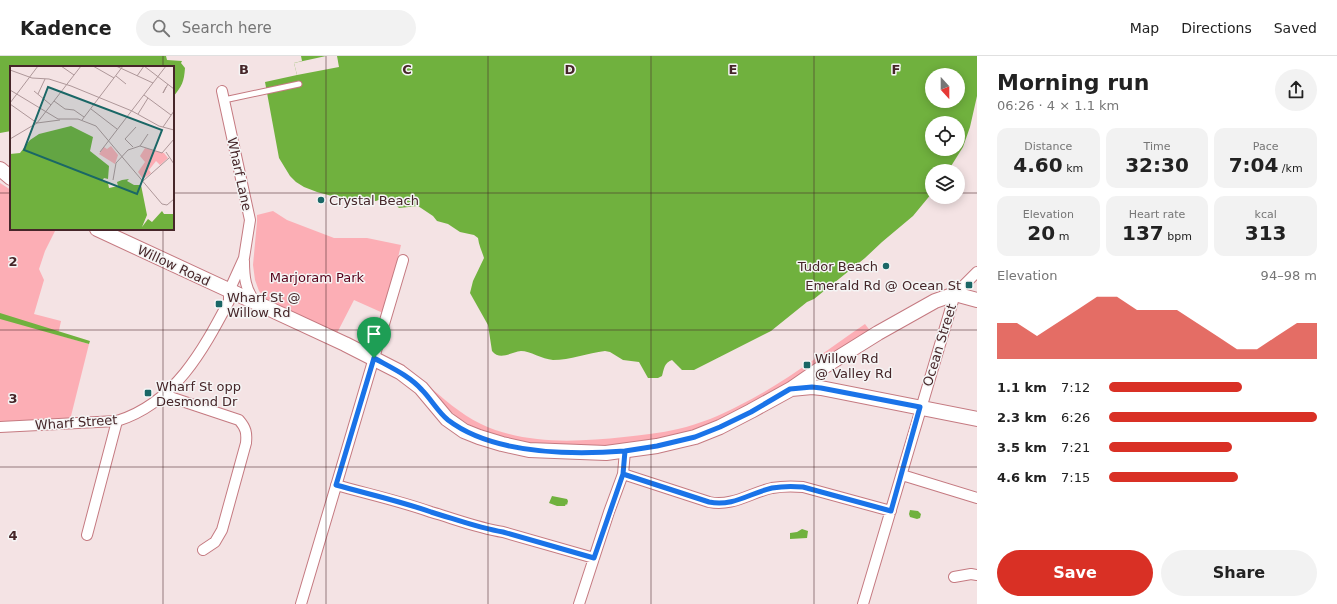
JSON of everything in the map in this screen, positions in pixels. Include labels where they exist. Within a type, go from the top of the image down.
[{"type":"main road","points":[[0,169],[10,177]]},
{"type":"main road","name":"Willow Road","points":[[99,230],[374,358],[400,372],[421,388],[447,419],[464,431],[502,444],[529,450],[625,451],[695,437],[714,430],[751,412],[922,307],[943,297],[955,294]]},
{"type":"main road","points":[[955,294],[977,300]]},
{"type":"main road","points":[[790,389],[812,387],[821,388],[977,419]]},
{"type":"street","name":"Wharf Lane","points":[[223,95],[250,220],[244,258],[246,281],[248,292],[259,305]]},
{"type":"street","name":"Wharf Lane","points":[[229,291],[244,258]]},
{"type":"street","points":[[301,604],[403,260]]},
{"type":"street","name":"Willow Road","points":[[955,294],[977,272]]},
{"type":"street","name":"Wharf Street","points":[[0,427],[117,421],[141,411],[164,395],[185,374],[197,359],[229,301],[229,291]]},
{"type":"street","name":"Ocean Street","points":[[863,604],[902,475],[920,407],[955,294]]},
{"type":"street","points":[[164,395],[239,420],[247,433],[246,443],[222,530],[215,542],[203,550]]},
{"type":"street","points":[[87,535],[117,421]]},
{"type":"street","points":[[579,604],[623,474],[625,451]]},
{"type":"street","points":[[623,474],[719,504],[730,502],[771,488],[789,485],[803,487],[891,511]]},
{"type":"street","points":[[902,475],[977,498]]},
{"type":"street","points":[[336,485],[425,510],[451,519],[594,558]]},
{"type":"street","points":[[954,577],[971,574],[977,575]]},
{"type":"lane","points":[[223,95],[299,84]]},
{"type":"green space","points":[[0,183],[10,189],[10,230],[56,230],[45,251],[39,269],[44,280],[34,314],[61,321],[58,335],[89,344],[70,420],[0,423]]},
{"type":"green space","name":"Marjoram Park","points":[[273,211],[287,220],[334,238],[367,238],[401,245],[383,313],[354,300],[337,333],[280,307],[265,298],[259,291],[255,280],[253,265],[257,215]]},
{"type":"green space","points":[[865,324],[871,332],[773,393],[711,426],[664,440],[601,447],[541,447],[485,433],[473,427],[458,418],[444,405],[425,383],[473,420],[498,431],[515,436],[533,439],[570,441],[651,434],[694,425],[718,416],[740,405],[788,377]]},
{"type":"shaded area","points":[[0,56],[166,56],[167,60],[182,61],[181,63],[185,68],[182,84],[174,96],[174,66],[10,66],[10,131],[0,133]]},
{"type":"shaded area","points":[[301,56],[977,56],[977,96],[965,141],[965,116],[925,116],[925,156],[957,156],[952,164],[925,164],[925,201],[913,216],[865,258],[771,331],[694,370],[682,370],[672,360],[666,365],[662,376],[658,378],[648,378],[639,362],[623,360],[610,352],[605,351],[566,359],[553,360],[525,351],[502,356],[495,354],[492,351],[488,325],[470,293],[473,281],[484,258],[478,238],[474,235],[460,232],[448,224],[437,221],[433,216],[418,206],[399,208],[395,201],[384,198],[376,201],[343,199],[317,192],[296,182],[290,176],[279,158],[265,82],[297,75],[294,63],[302,61]]},
{"type":"shaded area","points":[[0,313],[90,341],[89,344],[0,319]]},
{"type":"shaded area","points":[[552,496],[567,499],[567,505],[557,506],[549,503]]},
{"type":"shaded area","points":[[910,510],[918,511],[921,514],[920,518],[917,519],[910,517]]},
{"type":"shaded area","points":[[802,529],[808,531],[807,538],[790,539],[790,533],[797,532]]},
{"type":"pier","points":[[326,56],[337,56],[339,67],[297,75],[294,63]]},
{"type":"place","name":"Crystal Beach","points":[[321,200]]},
{"type":"place","name":"Tudor Beach","points":[[886,266]]},
{"type":"place","name":"Emerald Rd @ Ocean St","points":[[969,285]]},
{"type":"place","name":"Wharf St @ Willow Rd","points":[[219,304]]},
{"type":"place","name":"Willow Rd @ Valley Rd","points":[[807,365]]},
{"type":"place","name":"Wharf St opp Desmond Dr","points":[[148,393]]},
{"type":"route","points":[[374,358],[336,485],[432,512],[451,519],[594,558],[623,474],[625,451],[657,446],[695,437],[751,412],[790,389],[812,387],[821,388],[920,407],[891,511],[803,487],[789,485],[771,488],[730,502],[719,504],[623,474],[625,451],[564,452],[529,450],[502,444],[464,431],[447,419],[421,388],[400,372],[374,358]]}]
